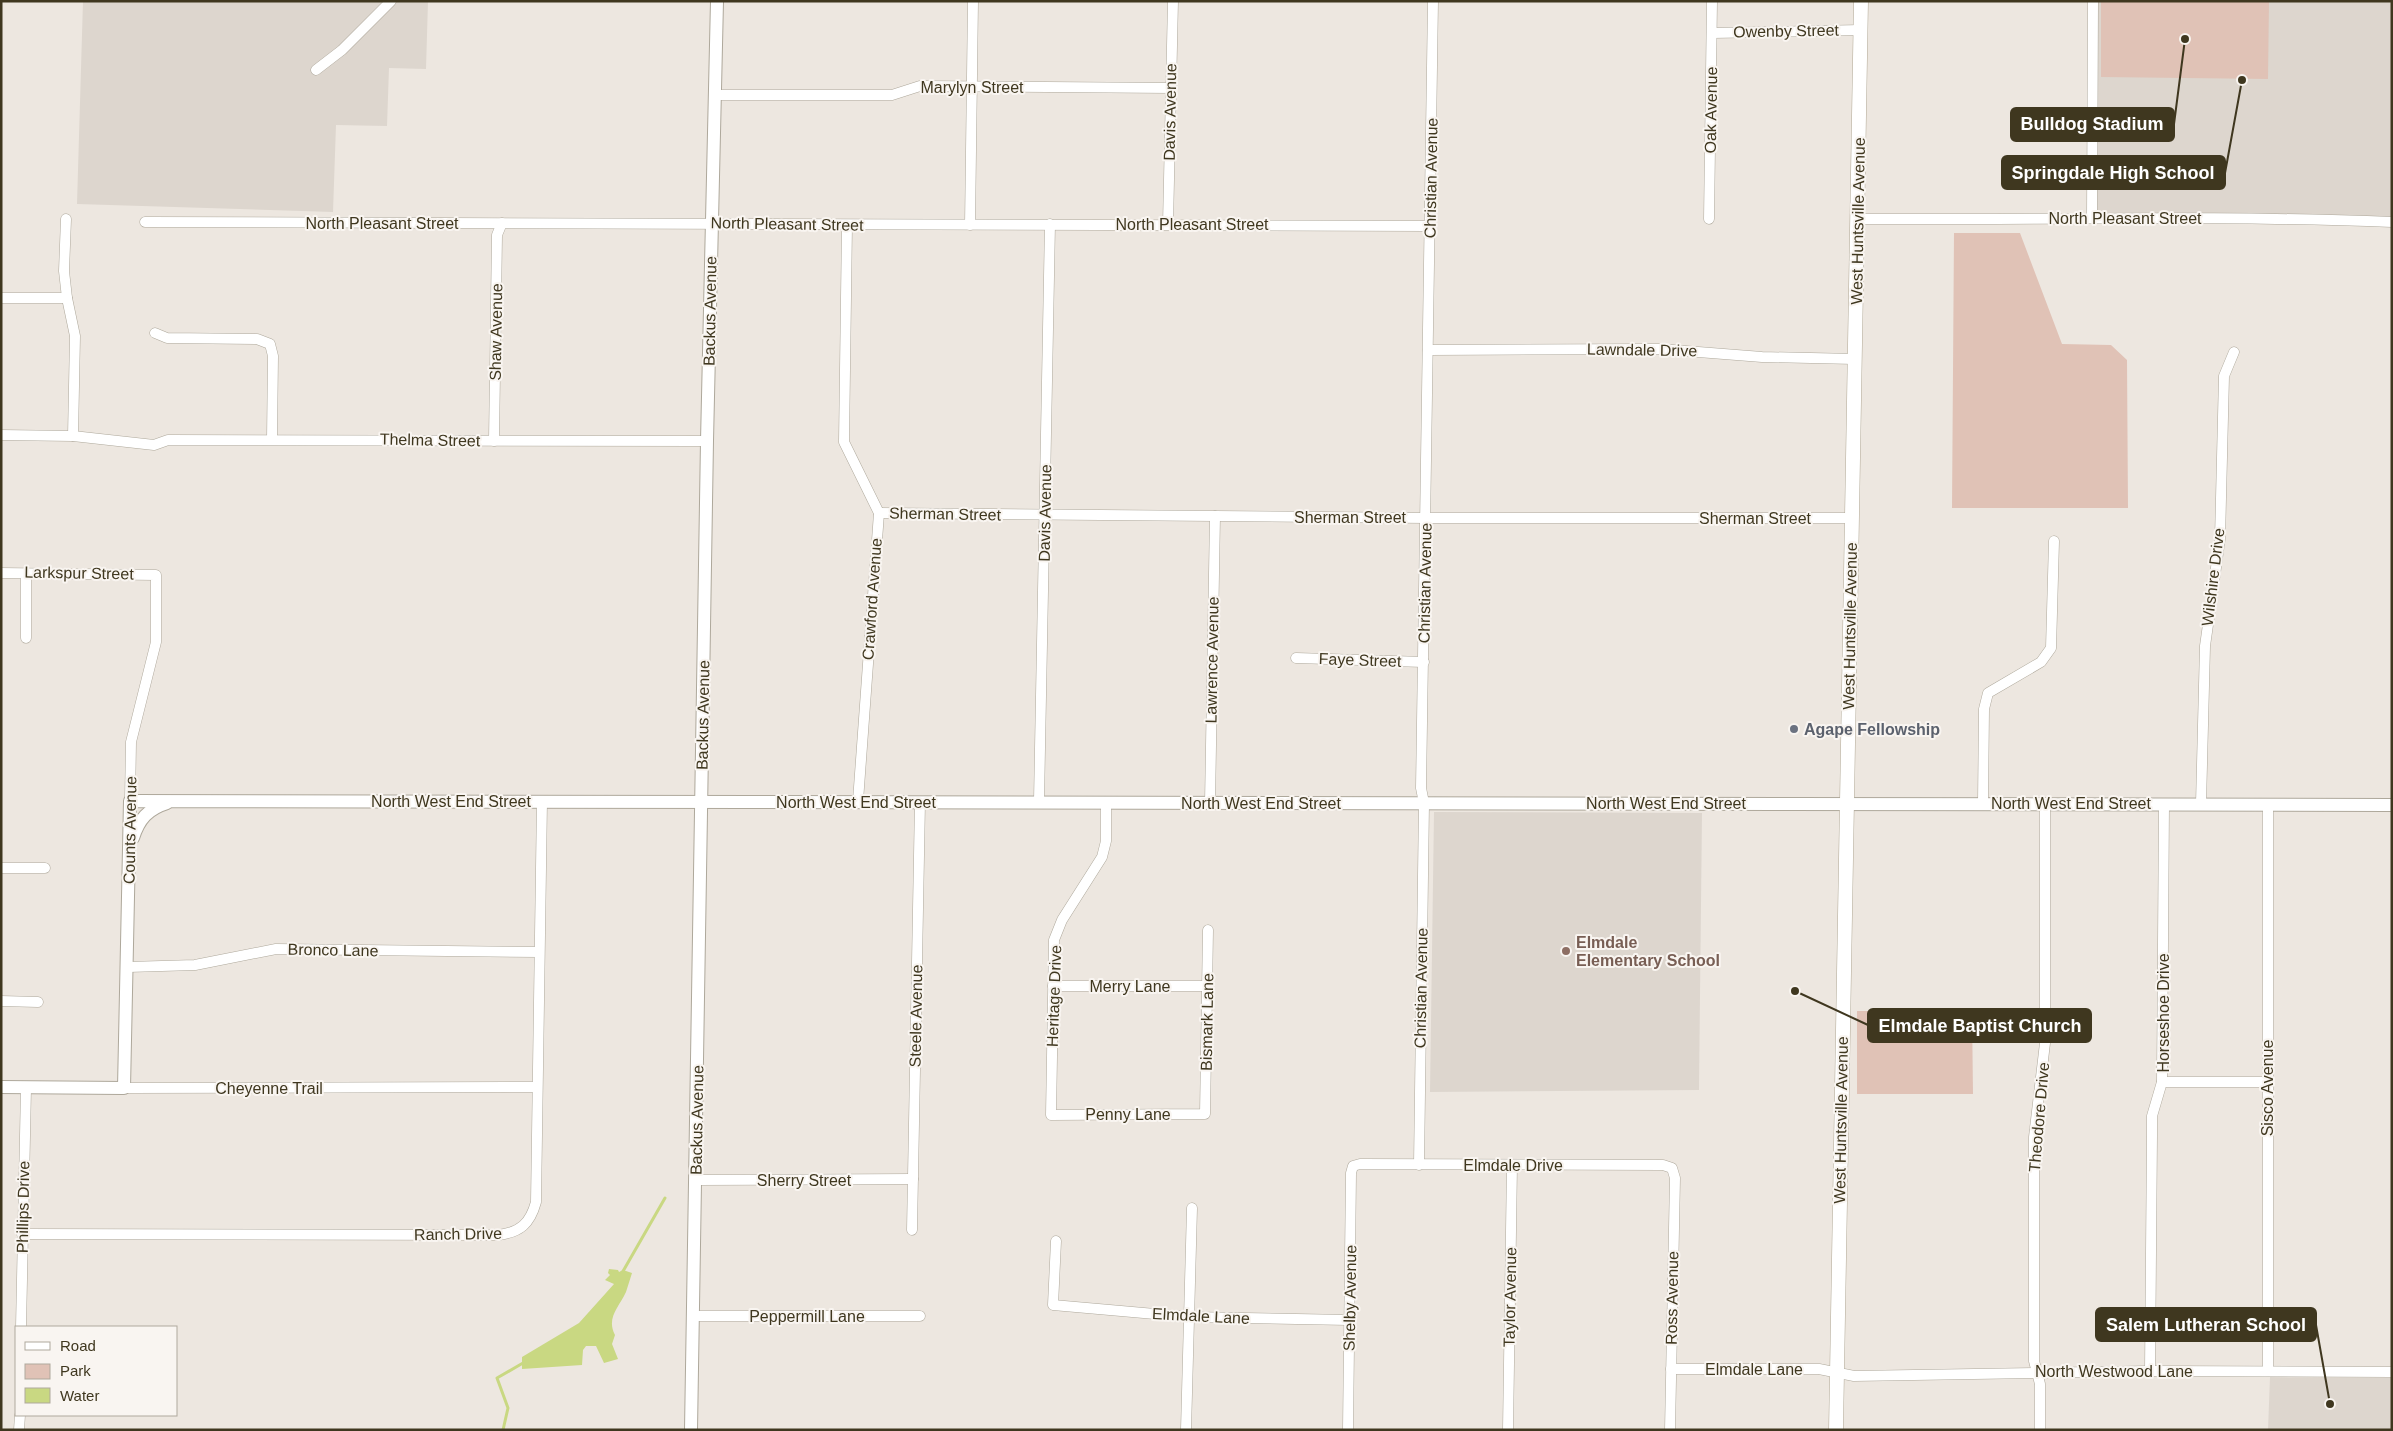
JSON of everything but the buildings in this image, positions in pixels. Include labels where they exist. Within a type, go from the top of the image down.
[{"type":"main road","name":"West Huntsville Avenue","points":[[1836,1430],[1861,1]]},
{"type":"street","points":[[316,70],[342,50],[391,1]]},
{"type":"street","name":"Backus Avenue","points":[[691,1430],[707,441],[717,1]]},
{"type":"street","points":[[970,225],[973,1]]},
{"type":"street","name":"Davis Avenue","points":[[1168,224],[1172,1]]},
{"type":"street","name":"Christian Avenue","points":[[1419,1165],[1424,803],[1421,788],[1433,1]]},
{"type":"street","name":"Oak Avenue","points":[[1709,219],[1712,1]]},
{"type":"street","points":[[2092,217],[2093,1]]},
{"type":"street","name":"Owenby Street","points":[[1712,33],[1861,30]]},
{"type":"street","name":"Marylyn Street","points":[[716,95],[892,95],[920,86],[1171,88]]},
{"type":"street","name":"North Pleasant Street","points":[[1858,219],[1985,220],[2092,217],[2392,222]]},
{"type":"street","points":[[66,219],[64,272],[75,336],[73,436]]},
{"type":"street","name":"North Pleasant Street","points":[[145,222],[1430,226]]},
{"type":"street","name":"Shaw Avenue","points":[[494,441],[497,235],[502,223]]},
{"type":"street","name":"Davis Avenue","points":[[1039,801],[1050,224]]},
{"type":"street","points":[[847,225],[844,442],[879,513]]},
{"type":"street","points":[[1,298],[67,298]]},
{"type":"street","points":[[155,333],[167,338],[257,339],[270,344],[273,356],[272,439]]},
{"type":"street","name":"Lawndale Drive","points":[[1428,350],[1660,349],[1762,357],[1855,359]]},
{"type":"street","name":"Wilshire Drive","points":[[2201,804],[2205,646],[2220,539],[2224,376],[2234,352]]},
{"type":"street","name":"Thelma Street","points":[[1,435],[73,436],[154,444],[168,440],[272,439],[707,441]]},
{"type":"street","name":"Sherman Street","points":[[879,513],[1426,518],[1852,518]]},
{"type":"street","name":"Crawford Avenue","points":[[858,801],[879,513]]},
{"type":"street","name":"Lawrence Avenue","points":[[1210,803],[1215,516]]},
{"type":"street","points":[[1983,803],[1984,709],[1988,693],[2041,662],[2051,648],[2054,541]]},
{"type":"street","name":"Larkspur Street","points":[[1,573],[156,575]]},
{"type":"street","points":[[26,573],[26,638]]},
{"type":"street","name":"Counts Avenue","points":[[124,1088],[128,967],[131,742],[156,642],[156,575]]},
{"type":"street","name":"Faye Street","points":[[1296,658],[1424,662]]},
{"type":"street","name":"North West End Street","points":[[130,801],[1039,801],[2392,805]]},
{"type":"street","points":[[129,850],[141,819],[155,807],[172,801]]},
{"type":"street","name":"Ranch Drive","points":[[22,1234],[499,1235],[513,1233],[525,1226],[532,1216],[536,1202],[542,801]]},
{"type":"street","name":"Steele Avenue","points":[[912,1230],[920,802]]},
{"type":"street","name":"Heritage Drive","points":[[1051,1114],[1054,940],[1062,920],[1102,857],[1106,841],[1106,802]]},
{"type":"street","name":"Theodore Drive","points":[[2040,1430],[2040,1384],[2034,1361],[2034,1137],[2045,1043],[2045,803]]},
{"type":"street","name":"Horseshoe Drive","points":[[2150,1371],[2152,1125],[2157,1094],[2162,1082],[2164,804]]},
{"type":"street","name":"Sisco Avenue","points":[[2268,805],[2266,1082],[2268,1372]]},
{"type":"street","points":[[1,868],[44,868]]},
{"type":"street","name":"Bismark Lane","points":[[1205,1114],[1208,930]]},
{"type":"street","name":"Bronco Lane","points":[[128,967],[195,965],[276,949],[539,952]]},
{"type":"street","name":"Merry Lane","points":[[1053,986],[1207,986]]},
{"type":"street","points":[[1,1002],[38,1002]]},
{"type":"street","points":[[2162,1082],[2266,1082]]},
{"type":"street","name":"Cheyenne Trail","points":[[1,1087],[537,1087]]},
{"type":"street","name":"Phillips Drive","points":[[21,1326],[26,1088]]},
{"type":"street","name":"Penny Lane","points":[[1051,1114],[1205,1114]]},
{"type":"street","name":"Taylor Avenue","points":[[1508,1430],[1512,1165]]},
{"type":"street","name":"Elmdale Drive","points":[[1353,1166],[1663,1165],[1672,1168]]},
{"type":"street","name":"Shelby Avenue","points":[[1348,1430],[1351,1173],[1353,1166]]},
{"type":"street","name":"Ross Avenue","points":[[1670,1430],[1675,1178],[1672,1168]]},
{"type":"street","name":"Sherry Street","points":[[696,1180],[913,1180]]},
{"type":"street","points":[[1186,1430],[1192,1208]]},
{"type":"street","name":"Elmdale Lane","points":[[1056,1241],[1053,1305],[1189,1317],[1349,1320]]},
{"type":"street","name":"Peppermill Lane","points":[[693,1316],[920,1316]]},
{"type":"street","name":"Elmdale Lane","points":[[1671,1369],[1819,1369],[1837,1372]]},
{"type":"street","name":"North Westwood Lane","points":[[1837,1372],[1854,1376],[2150,1371],[2392,1372]]},
{"type":"street","points":[[19,1430],[20,1416]]},
{"type":"shaded area","points":[[83,1],[428,1],[426,69],[389,68],[387,126],[336,125],[333,212],[77,204]]},
{"type":"shaded area","points":[[2093,1],[2392,1],[2392,222],[2092,217]]},
{"type":"shaded area","name":"Elmdale Elementary School","points":[[1434,812],[1702,813],[1699,1090],[1430,1092]]},
{"type":"shaded area","points":[[2270,1377],[2392,1378],[2392,1430],[2268,1430]]},
{"type":"green space","points":[[2101,1],[2269,1],[2268,79],[2101,77]]},
{"type":"green space","points":[[1954,233],[2020,233],[2062,344],[2111,345],[2127,360],[2128,508],[1952,508]]},
{"type":"green space","points":[[1857,1011],[1972,1011],[1973,1094],[1857,1094]]},
{"type":"water","points":[[609,1269],[632,1273],[612,1323],[615,1335],[612,1344],[618,1359],[604,1363],[596,1346],[586,1346],[583,1350],[582,1365],[522,1369],[522,1357],[579,1323],[614,1284],[605,1280],[610,1275],[608,1273]]},
{"type":"waterway","points":[[622,1273],[665,1198]]},
{"type":"waterway","points":[[503,1430],[508,1408],[497,1378],[523,1363]]},
{"type":"place","name":"Bulldog Stadium","points":[[2185,39]]},
{"type":"place","name":"Springdale High School","points":[[2242,80]]},
{"type":"place","name":"Agape Fellowship","points":[[1794,729]]},
{"type":"place","name":"Elmdale Elementary School","points":[[1566,951]]},
{"type":"place","name":"Elmdale Baptist Church","points":[[1795,991]]},
{"type":"place","name":"Salem Lutheran School","points":[[2330,1404]]}]
